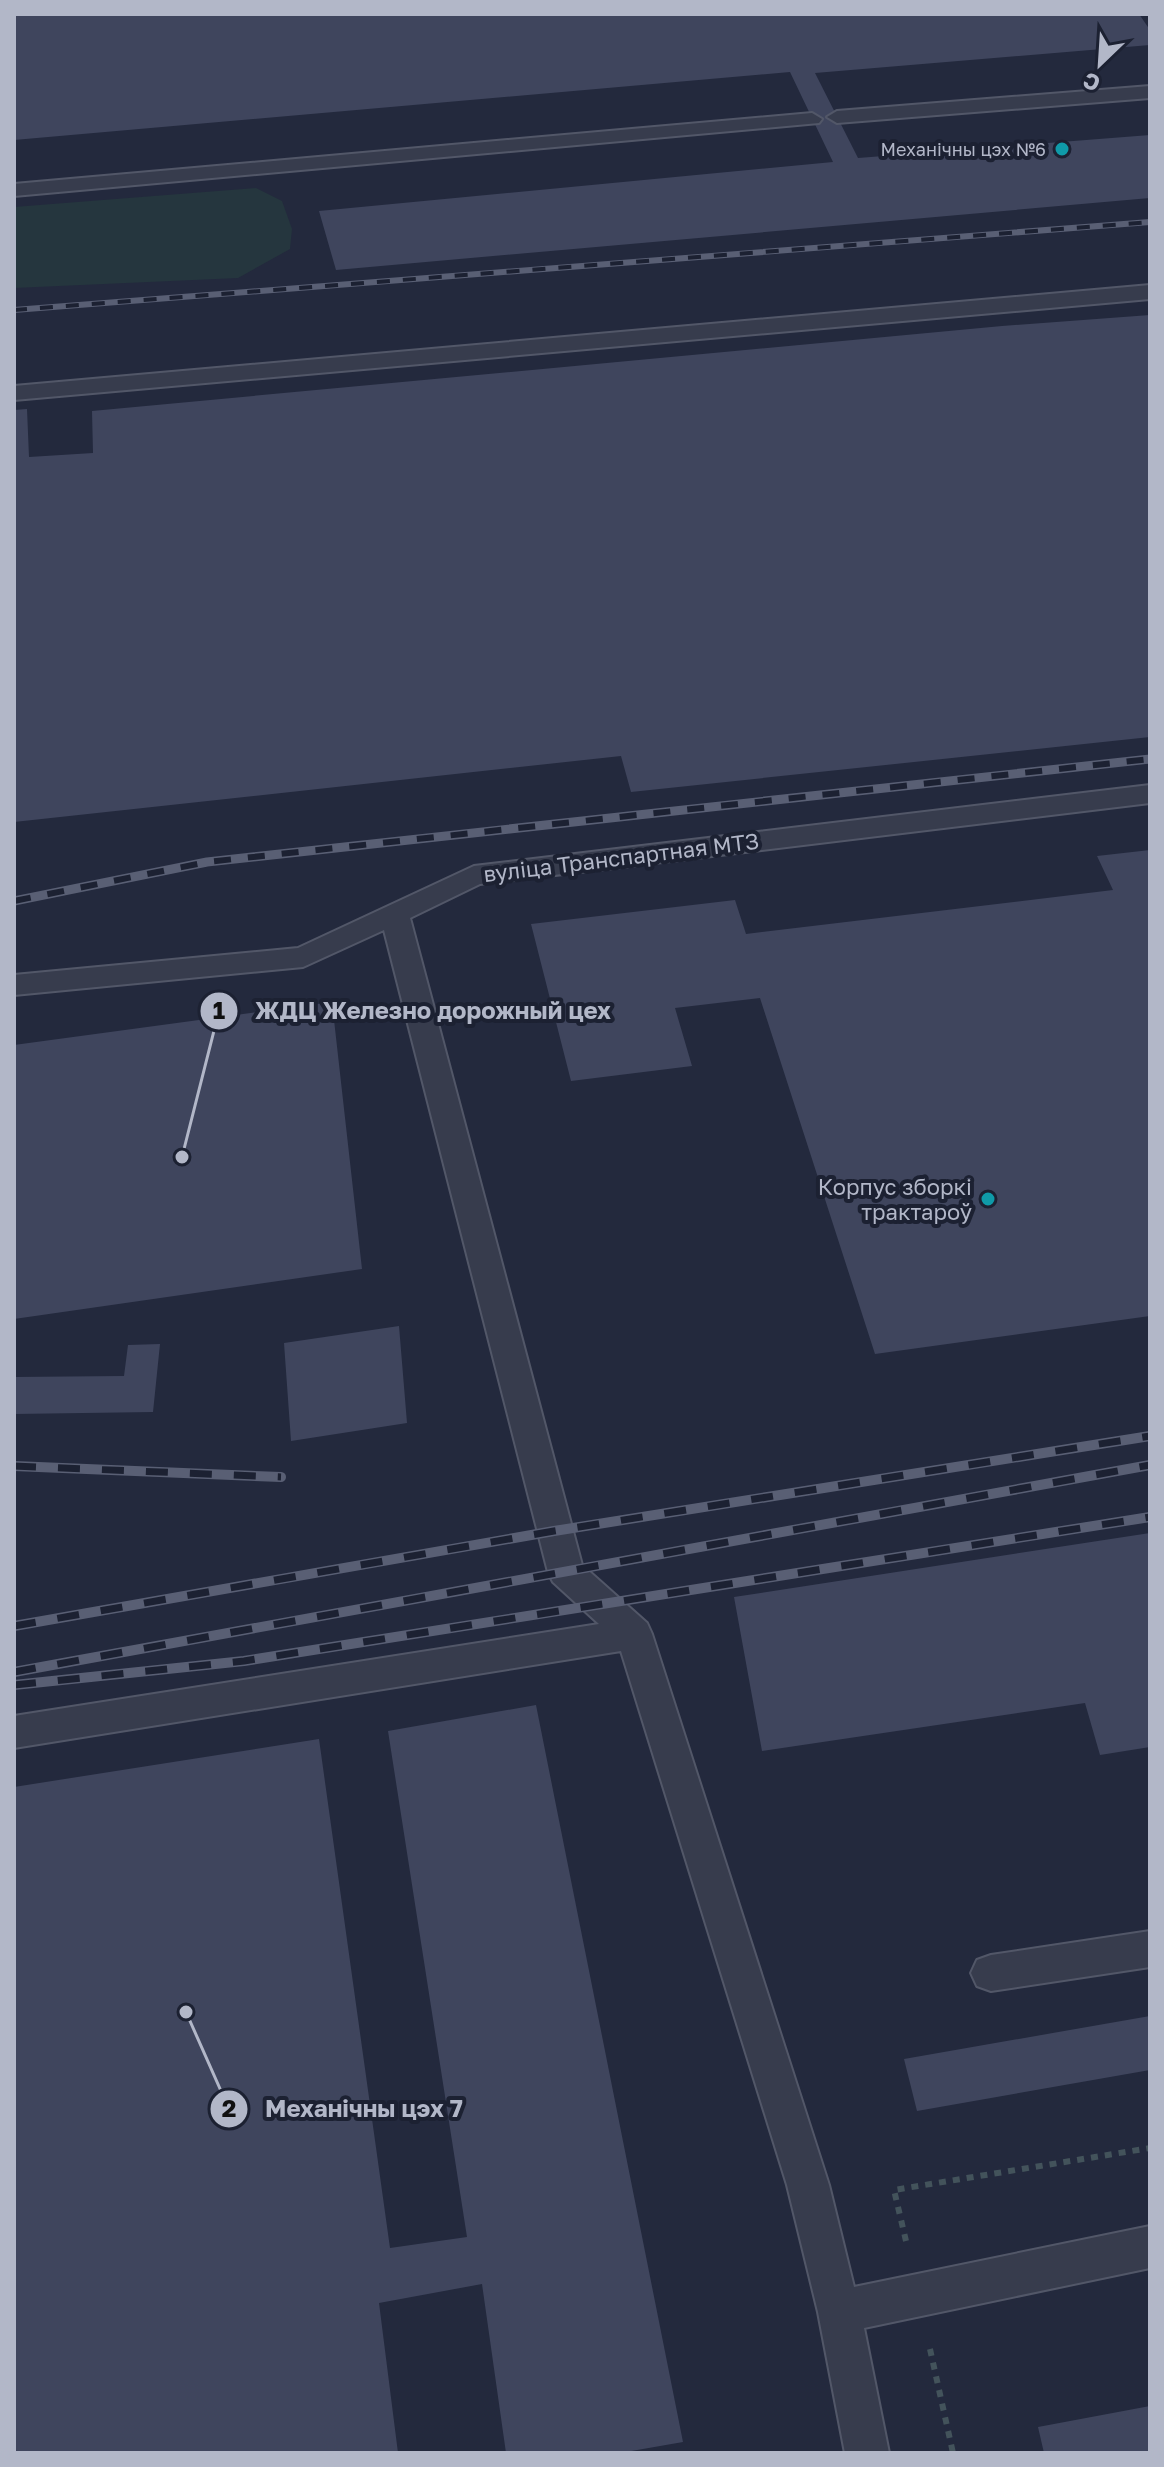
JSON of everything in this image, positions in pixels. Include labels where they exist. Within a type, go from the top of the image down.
[{"type":"lane","points":[[837,117],[1150,92]]},
{"type":"lane","points":[[14,190],[812,119]]},
{"type":"lane","points":[[14,393],[1150,292]]},
{"type":"lane","name":"вуліца Транспартная МТЗ","points":[[14,985],[303,957],[474,875],[1150,794]]},
{"type":"lane","points":[[394,913],[566,1572],[634,1634],[808,2185],[839,2312],[867,2453]]},
{"type":"lane","points":[[14,1732],[634,1634]]},
{"type":"lane","points":[[991,1973],[1150,1949]]},
{"type":"lane","points":[[839,2312],[1150,2247]]},
{"type":"shaded area","points":[[256,188],[282,201],[292,229],[290,249],[238,278],[14,288],[14,207]]},
{"type":"building","name":"Механічны цэх №6","points":[[14,14],[1139,14],[1150,30],[1150,45],[815,73],[858,158],[1150,135],[1150,198],[336,270],[319,211],[833,162],[790,72],[14,140]]},
{"type":"building","points":[[1150,315],[1150,737],[631,792],[621,756],[14,822],[14,410],[27,409],[29,457],[93,453],[92,411],[1002,326]]},
{"type":"building","name":"Корпус зборкі трактароў","points":[[1150,850],[1150,1316],[875,1354],[760,998],[675,1008],[692,1066],[571,1081],[531,924],[735,900],[746,934],[1113,890],[1097,856]]},
{"type":"building","points":[[332,1002],[362,1269],[14,1319],[14,1045]]},
{"type":"building","points":[[399,1326],[407,1423],[291,1441],[284,1343]]},
{"type":"building","points":[[160,1344],[153,1412],[14,1414],[14,1377],[124,1376],[128,1345]]},
{"type":"building","points":[[1150,1533],[1150,1747],[1100,1755],[1085,1703],[762,1751],[734,1597]]},
{"type":"building","points":[[536,1705],[683,2442],[620,2453],[506,2453],[482,2284],[379,2303],[398,2453],[14,2453],[14,1787],[319,1739],[390,2248],[467,2237],[388,1731]]},
{"type":"building","points":[[1150,2016],[1150,2070],[917,2111],[904,2059]]},
{"type":"building","points":[[1150,2406],[1150,2453],[1044,2453],[1038,2427]]},
{"type":"railway","points":[[14,310],[1150,222]]},
{"type":"railway","points":[[14,901],[207,862],[1150,759]]},
{"type":"railway","points":[[14,1626],[554,1531],[1150,1436]]},
{"type":"railway","points":[[14,1672],[1150,1465]]},
{"type":"railway","points":[[14,1466],[281,1477]]},
{"type":"railway","points":[[14,1685],[244,1661],[1150,1517]]},
{"type":"place","name":"Механічны цэх №6","points":[[1062,149]]},
{"type":"place","name":"ЖДЦ Железно дорожный цех","points":[[182,1157]]},
{"type":"place","name":"Корпус зборкі трактароў","points":[[988,1199]]},
{"type":"place","name":"Механічны цэх 7","points":[[186,2012]]}]
